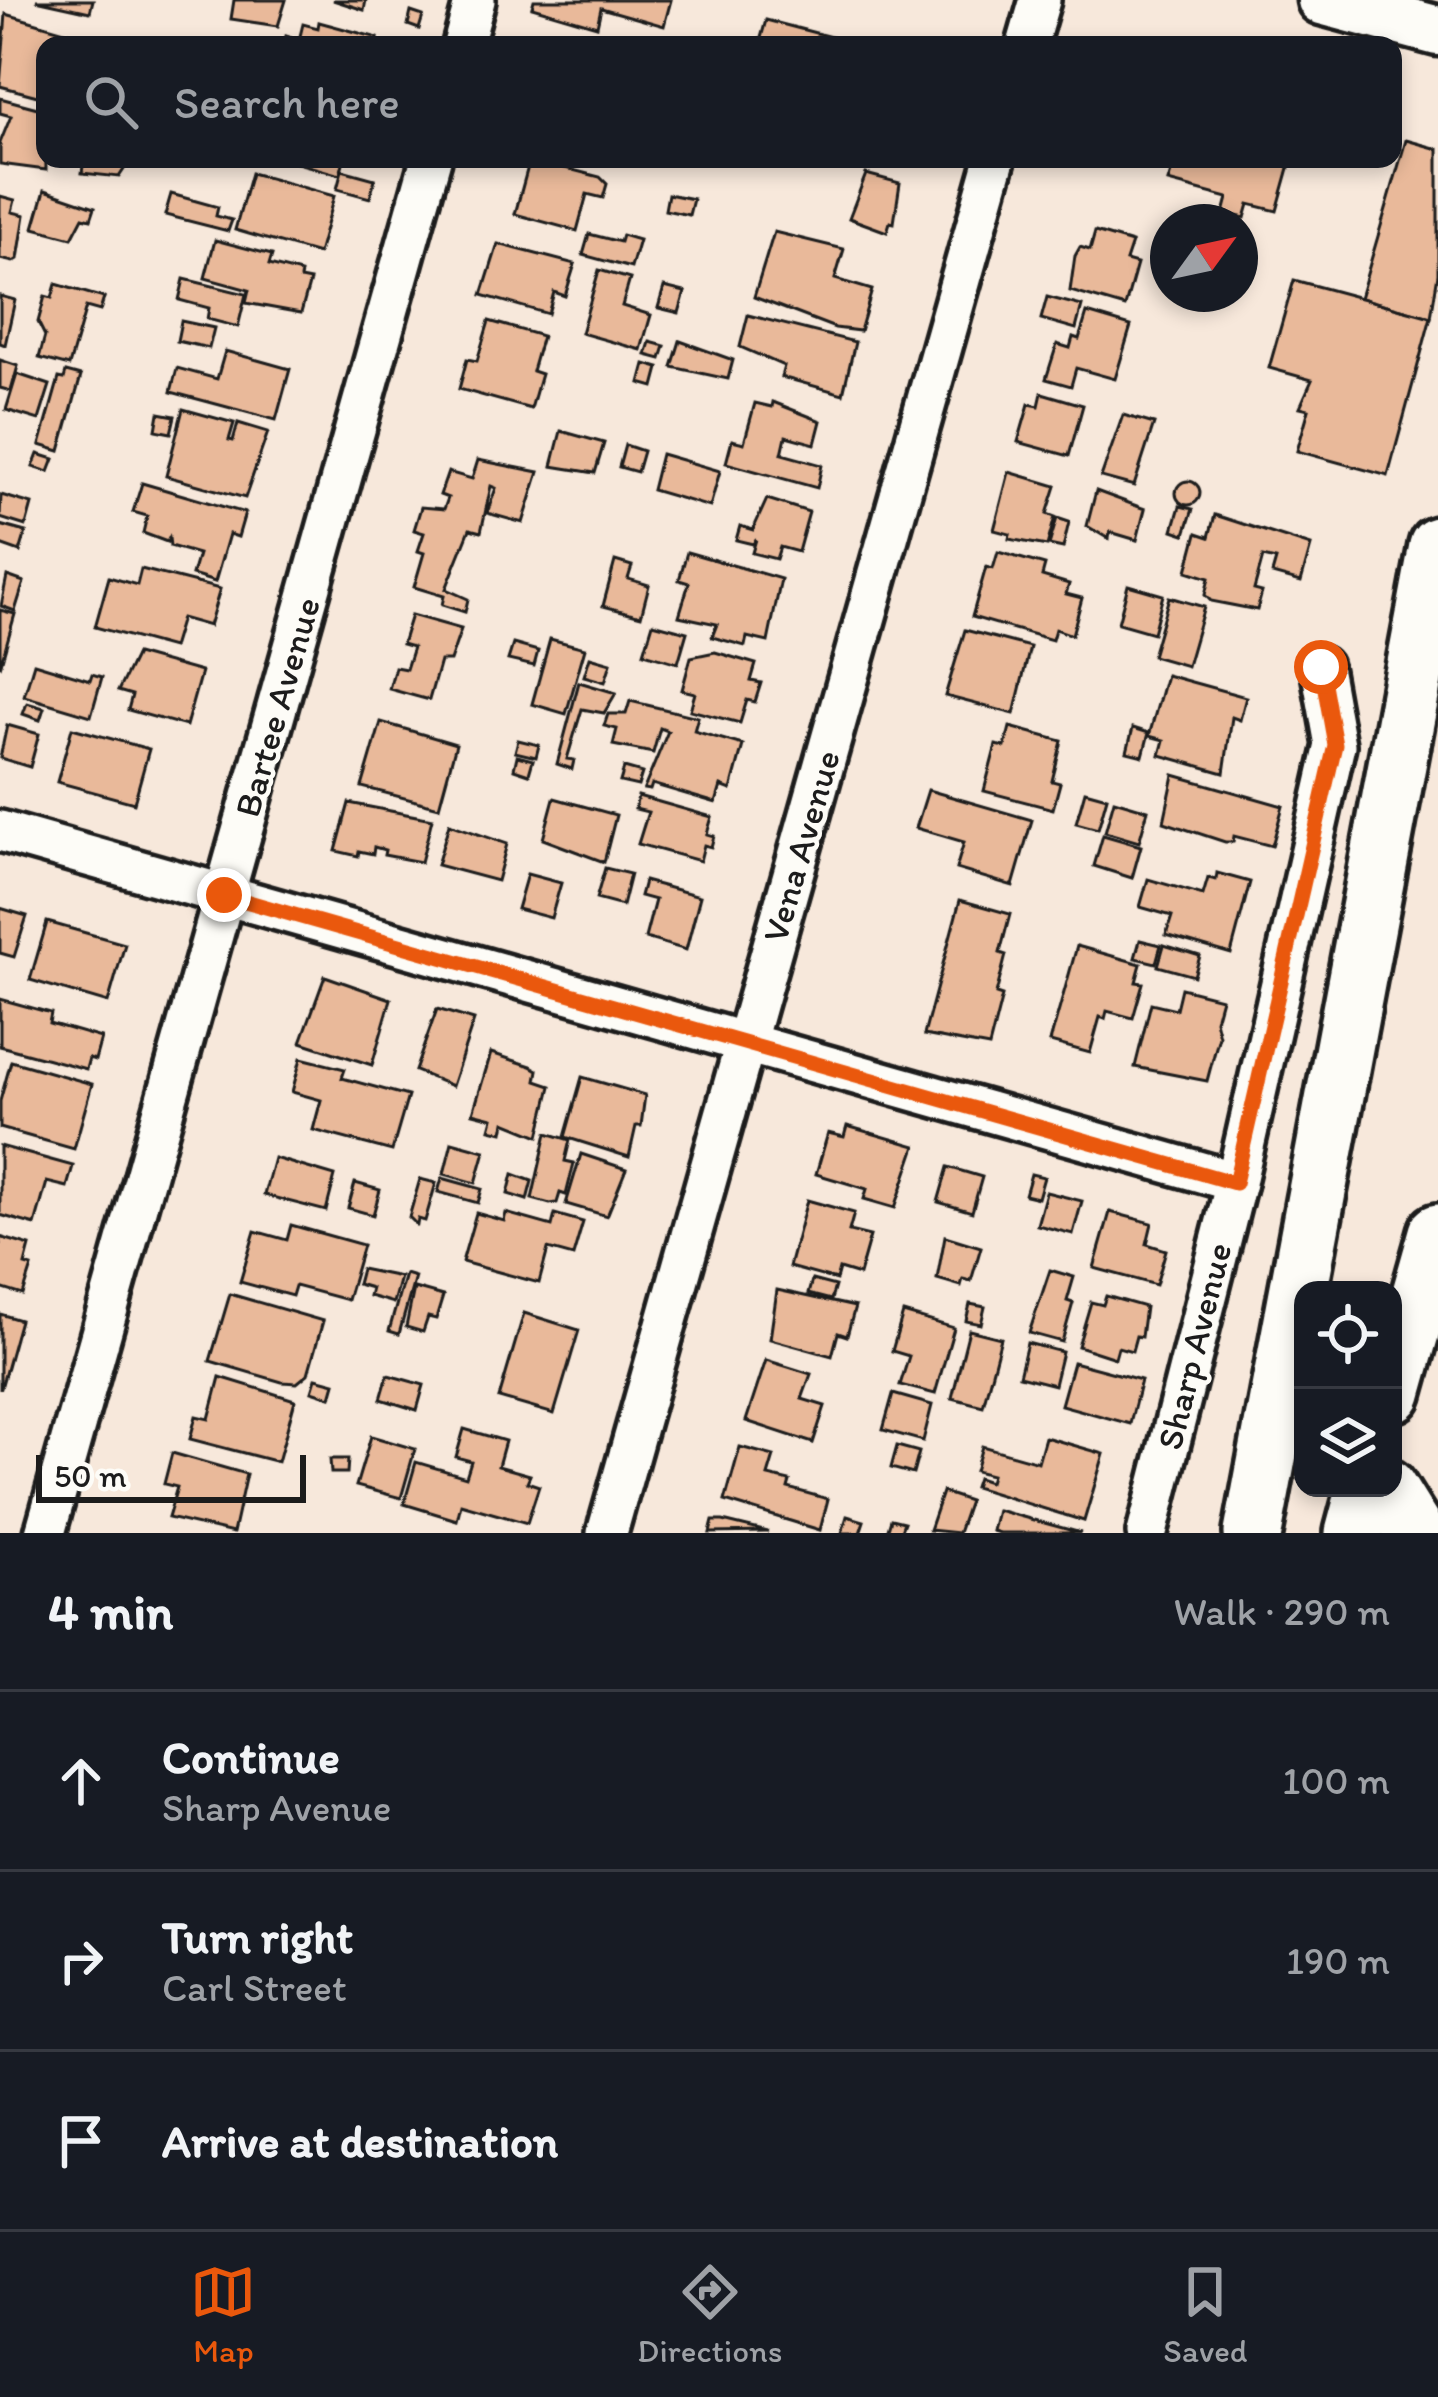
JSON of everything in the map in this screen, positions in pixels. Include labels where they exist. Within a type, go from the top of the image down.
[{"type":"highway","points":[[1253,1533],[1438,546]]},
{"type":"highway","points":[[1394,1389],[1438,1233]]},
{"type":"highway","points":[[1354,1533],[1364,1497]]},
{"type":"highway","points":[[1393,1497],[1415,1533]]},
{"type":"main road","points":[[1322,0],[1438,32]]},
{"type":"street","points":[[466,36],[476,0]]},
{"type":"street","points":[[1030,36],[1040,0]]},
{"type":"street","name":"Bartee Avenue","points":[[45,1533],[428,168]]},
{"type":"street","name":"Vena Avenue","points":[[607,1533],[992,168]]},
{"type":"street","name":"Sharp Avenue","points":[[1147,1533],[1235,1183],[1335,745],[1321,667]]},
{"type":"street","points":[[0,831],[1235,1183]]},
{"type":"building","points":[[36,0],[93,0],[90,12]]},
{"type":"building","points":[[234,0],[286,0],[278,26],[231,19]]},
{"type":"building","points":[[333,0],[366,0],[364,10]]},
{"type":"building","points":[[534,0],[671,0],[664,26],[601,8],[597,26],[532,7]]},
{"type":"building","points":[[411,12],[423,16],[419,29],[408,25]]},
{"type":"building","points":[[6,14],[82,36],[36,36],[36,96],[0,86]]},
{"type":"building","points":[[766,20],[827,36],[762,36]]},
{"type":"building","points":[[319,22],[371,36],[300,36],[303,24],[318,28]]},
{"type":"building","points":[[0,98],[36,108],[36,168],[46,170],[0,164],[0,143],[11,116],[0,113]]},
{"type":"building","points":[[1406,140],[1438,149],[1438,274],[1431,317],[1360,298],[1398,168],[1402,168]]},
{"type":"building","points":[[83,168],[125,168],[119,177],[82,173]]},
{"type":"building","points":[[315,168],[342,168],[340,175]]},
{"type":"building","points":[[528,168],[565,168],[600,177],[607,184],[603,198],[587,194],[577,231],[515,214]]},
{"type":"building","points":[[1172,168],[1289,168],[1277,211],[1258,204],[1226,204],[1228,198],[1168,182]]},
{"type":"building","points":[[342,170],[375,179],[370,198],[337,189]]},
{"type":"building","points":[[251,173],[334,196],[318,254],[235,230]]},
{"type":"building","points":[[866,174],[900,183],[894,223],[890,222],[887,232],[849,218]]},
{"type":"building","points":[[45,190],[95,207],[91,219],[83,217],[72,238],[34,228]]},
{"type":"building","points":[[171,194],[218,207],[216,216],[232,220],[228,231],[165,215]]},
{"type":"building","points":[[668,194],[693,199],[689,215],[665,210]]},
{"type":"building","points":[[0,196],[15,200],[12,212],[25,215],[18,259],[13,262],[0,259]]},
{"type":"building","points":[[774,232],[844,249],[835,279],[872,290],[860,331],[835,328],[754,297]]},
{"type":"building","points":[[1095,232],[1132,243],[1126,261],[1137,264],[1125,307],[1070,291],[1075,256],[1080,247],[1090,250]]},
{"type":"building","points":[[589,234],[620,242],[622,235],[639,240],[631,268],[583,255]]},
{"type":"building","points":[[215,240],[272,255],[269,265],[301,273],[300,279],[310,281],[301,313],[246,303],[249,290],[205,278]]},
{"type":"building","points":[[498,244],[575,264],[565,296],[554,292],[548,314],[482,295]]},
{"type":"building","points":[[599,270],[630,279],[622,306],[651,315],[641,350],[581,333]]},
{"type":"building","points":[[184,279],[246,294],[238,327],[207,319],[209,308],[179,300]]},
{"type":"building","points":[[1294,280],[1431,317],[1388,476],[1297,451],[1309,409],[1300,407],[1312,380],[1269,368]]},
{"type":"building","points":[[56,284],[104,298],[100,311],[86,307],[69,366],[39,358],[45,336],[38,322],[45,296],[52,298]]},
{"type":"building","points":[[664,287],[685,292],[679,313],[658,308]]},
{"type":"building","points":[[0,296],[15,300],[5,345],[0,343]]},
{"type":"building","points":[[1047,297],[1082,306],[1076,329],[1041,319]]},
{"type":"building","points":[[1087,313],[1131,326],[1115,379],[1076,368],[1071,386],[1046,379],[1057,344],[1070,348],[1073,337],[1079,339]]},
{"type":"building","points":[[748,315],[855,342],[843,394],[781,377],[784,366],[740,347]]},
{"type":"building","points":[[181,321],[214,328],[209,348],[177,341]]},
{"type":"building","points":[[489,321],[542,336],[532,371],[541,374],[531,409],[459,389],[467,359],[477,361]]},
{"type":"building","points":[[680,341],[733,360],[728,379],[672,367]]},
{"type":"building","points":[[650,342],[665,346],[661,359],[646,355]]},
{"type":"building","points":[[225,351],[290,369],[276,420],[171,392],[177,368],[217,379]]},
{"type":"building","points":[[0,360],[18,366],[11,391],[0,388]]},
{"type":"building","points":[[645,364],[659,368],[654,387],[640,383]]},
{"type":"building","points":[[66,372],[81,376],[60,451],[40,445],[59,378],[64,379]]},
{"type":"building","points":[[17,374],[50,385],[39,420],[6,410]]},
{"type":"building","points":[[1042,393],[1083,405],[1069,456],[1018,442],[1029,404],[1039,406]]},
{"type":"building","points":[[773,402],[821,421],[815,444],[786,436],[782,454],[822,465],[817,488],[726,463],[732,440],[744,443],[755,403],[772,407]]},
{"type":"building","points":[[183,409],[234,423],[229,440],[233,441],[238,423],[268,432],[245,498],[166,476]]},
{"type":"building","points":[[159,413],[175,416],[171,433],[156,430]]},
{"type":"building","points":[[1123,415],[1154,424],[1134,486],[1101,477]]},
{"type":"building","points":[[561,431],[604,443],[595,473],[552,466]]},
{"type":"building","points":[[625,445],[643,451],[637,472],[619,467]]},
{"type":"building","points":[[38,454],[54,459],[49,472],[33,467]]},
{"type":"building","points":[[661,454],[720,471],[710,507],[652,490]]},
{"type":"building","points":[[478,460],[539,472],[523,523],[487,513],[496,488],[491,486],[481,532],[470,529],[446,589],[468,599],[465,612],[442,605],[444,596],[414,587],[424,553],[418,551],[424,533],[414,530],[421,507],[444,509],[448,498],[440,495],[448,472],[472,479]]},
{"type":"building","points":[[1009,472],[1056,486],[1047,514],[1055,517],[1047,546],[1009,539],[1010,534],[994,530]]},
{"type":"building","points":[[1188,481],[1197,484],[1197,502],[1188,505],[1179,502],[1176,493],[1179,484]]},
{"type":"building","points":[[142,483],[245,513],[238,537],[229,534],[215,582],[192,575],[198,554],[170,546],[169,538],[167,542],[143,533],[147,516],[133,512]]},
{"type":"building","points":[[1096,491],[1145,509],[1137,540],[1110,532],[1109,539],[1087,526]]},
{"type":"building","points":[[1,495],[32,504],[26,526],[0,518]]},
{"type":"building","points":[[767,499],[809,512],[798,552],[780,547],[776,559],[752,553],[756,539],[753,544],[736,540],[740,526],[753,530]]},
{"type":"building","points":[[1180,506],[1193,509],[1185,534],[1173,530]]},
{"type":"building","points":[[1215,515],[1311,546],[1301,582],[1272,574],[1276,560],[1263,557],[1254,590],[1262,592],[1257,610],[1211,601],[1205,595],[1209,578],[1187,571],[1197,533],[1209,537]]},
{"type":"building","points":[[1057,518],[1069,522],[1063,548],[1049,545]]},
{"type":"building","points":[[0,525],[26,532],[20,552],[0,545]]},
{"type":"building","points":[[687,552],[781,579],[768,642],[747,637],[745,646],[712,637],[717,624],[679,616],[689,583],[679,580]]},
{"type":"building","points":[[998,552],[1045,565],[1042,576],[1069,584],[1066,594],[1082,598],[1072,635],[1055,629],[1052,640],[972,617],[986,567],[993,569]]},
{"type":"building","points":[[615,561],[632,566],[628,579],[649,585],[641,616],[603,606]]},
{"type":"building","points":[[141,569],[220,589],[209,626],[181,618],[172,648],[95,627],[109,577],[137,585]]},
{"type":"building","points":[[7,576],[24,582],[15,611],[1,606]]},
{"type":"building","points":[[1128,585],[1163,595],[1153,633],[1118,623]]},
{"type":"building","points":[[1169,597],[1204,607],[1187,666],[1152,656]]},
{"type":"building","points":[[0,610],[15,614],[0,667]]},
{"type":"building","points":[[411,615],[461,629],[450,661],[440,661],[429,700],[389,689],[395,667],[406,669],[413,647],[402,644]]},
{"type":"building","points":[[653,623],[687,632],[678,663],[644,653]]},
{"type":"building","points":[[965,630],[1030,647],[1014,714],[945,696]]},
{"type":"building","points":[[550,639],[585,648],[566,714],[532,704]]},
{"type":"building","points":[[513,644],[538,651],[534,666],[508,660]]},
{"type":"building","points":[[715,652],[756,664],[751,681],[761,683],[755,702],[747,700],[740,723],[690,710],[695,693],[682,690],[691,657]]},
{"type":"building","points":[[136,654],[201,672],[186,726],[128,710],[132,695],[118,691]]},
{"type":"building","points":[[590,657],[611,663],[605,682],[584,676]]},
{"type":"building","points":[[34,663],[90,680],[92,674],[102,677],[91,716],[24,696]]},
{"type":"building","points":[[1166,675],[1246,697],[1240,720],[1232,717],[1224,773],[1160,755],[1164,740],[1149,736]]},
{"type":"building","points":[[579,682],[616,693],[604,713],[582,709],[567,759],[574,760],[572,769],[557,764]]},
{"type":"building","points":[[630,701],[698,717],[694,731],[743,745],[731,790],[721,786],[716,803],[652,784],[650,790],[644,789],[668,731],[660,728],[653,753],[613,745],[617,729],[604,726],[608,714],[626,714]]},
{"type":"building","points":[[27,703],[44,708],[40,720],[23,714]]},
{"type":"building","points":[[381,722],[456,744],[439,807],[362,787]]},
{"type":"building","points":[[7,725],[39,734],[30,767],[0,758]]},
{"type":"building","points":[[1010,727],[1062,741],[1052,781],[1060,783],[1053,809],[984,791],[996,745],[1005,747]]},
{"type":"building","points":[[72,728],[149,749],[134,803],[57,782]]},
{"type":"building","points":[[1133,728],[1149,733],[1143,756],[1127,752]]},
{"type":"building","points":[[518,740],[539,745],[536,757],[515,752]]},
{"type":"building","points":[[517,756],[533,760],[529,774],[514,769]]},
{"type":"building","points":[[624,768],[642,773],[638,786],[620,782]]},
{"type":"building","points":[[1174,775],[1283,806],[1272,846],[1234,836],[1233,842],[1225,842],[1164,822]]},
{"type":"building","points":[[928,790],[1032,820],[1013,886],[956,869],[964,842],[916,828]]},
{"type":"building","points":[[1085,791],[1107,797],[1098,829],[1076,823]]},
{"type":"building","points":[[638,796],[712,817],[707,834],[714,836],[711,847],[704,845],[700,861],[638,844],[648,812],[635,809]]},
{"type":"building","points":[[554,798],[616,815],[604,862],[543,839]]},
{"type":"building","points":[[1114,800],[1148,810],[1139,842],[1105,832]]},
{"type":"building","points":[[349,803],[432,819],[421,862],[384,855],[385,850],[374,847],[373,854],[359,851],[358,856],[336,851]]},
{"type":"building","points":[[449,824],[507,844],[497,881],[437,865]]},
{"type":"building","points":[[1103,835],[1141,846],[1132,878],[1094,866]]},
{"type":"building","points":[[605,868],[630,874],[622,906],[596,899]]},
{"type":"building","points":[[1217,873],[1250,882],[1231,954],[1166,935],[1172,916],[1140,907],[1148,879],[1203,895],[1208,878],[1216,880]]},
{"type":"building","points":[[527,874],[561,883],[551,918],[517,909]]},
{"type":"building","points":[[644,881],[700,896],[686,950],[645,938],[655,900],[640,896]]},
{"type":"building","points":[[960,900],[1010,914],[996,994],[1002,996],[989,1047],[924,1035]]},
{"type":"building","points":[[0,908],[27,916],[14,957],[0,953]]},
{"type":"building","points":[[47,922],[125,944],[108,1003],[30,980]]},
{"type":"building","points":[[1140,940],[1161,945],[1156,963],[1135,958]]},
{"type":"building","points":[[1164,945],[1200,956],[1194,976],[1158,966]]},
{"type":"building","points":[[1077,946],[1141,964],[1136,982],[1143,983],[1133,1018],[1107,1011],[1105,1019],[1100,1017],[1090,1053],[1050,1042]]},
{"type":"building","points":[[325,976],[391,999],[372,1065],[301,1042]]},
{"type":"building","points":[[1181,988],[1221,998],[1215,1020],[1219,1036],[1207,1081],[1135,1067],[1151,1003],[1176,1009]]},
{"type":"building","points":[[0,999],[51,1013],[49,1023],[101,1038],[95,1060],[89,1058],[86,1069],[0,1046]]},
{"type":"building","points":[[437,1009],[474,1020],[452,1086],[415,1071]]},
{"type":"building","points":[[491,1053],[531,1066],[538,1070],[536,1081],[551,1086],[539,1136],[505,1122],[503,1132],[490,1129],[493,1118],[473,1113]]},
{"type":"building","points":[[301,1058],[345,1069],[342,1078],[408,1096],[392,1151],[313,1130],[321,1100],[292,1092]]},
{"type":"building","points":[[11,1061],[92,1084],[74,1149],[0,1128],[0,1101]]},
{"type":"building","points":[[582,1077],[645,1095],[641,1126],[636,1126],[629,1157],[565,1137]]},
{"type":"building","points":[[847,1126],[916,1146],[895,1208],[864,1199],[867,1189],[816,1174],[828,1133],[844,1137]]},
{"type":"building","points":[[547,1133],[570,1140],[565,1161],[574,1163],[566,1195],[560,1193],[557,1203],[550,1204],[532,1199]]},
{"type":"building","points":[[452,1142],[485,1151],[476,1183],[444,1174]]},
{"type":"building","points":[[0,1146],[73,1166],[67,1187],[47,1182],[35,1225],[0,1215]]},
{"type":"building","points":[[581,1154],[626,1169],[607,1216],[566,1204]]},
{"type":"building","points":[[274,1158],[335,1176],[326,1211],[264,1195]]},
{"type":"building","points":[[948,1167],[982,1177],[972,1212],[938,1202]]},
{"type":"building","points":[[513,1174],[532,1181],[527,1200],[508,1194]]},
{"type":"building","points":[[1031,1174],[1044,1177],[1038,1198],[1025,1195]]},
{"type":"building","points":[[442,1178],[482,1189],[478,1203],[438,1192]]},
{"type":"building","points":[[420,1179],[436,1183],[425,1221],[418,1219],[417,1225],[409,1217]]},
{"type":"building","points":[[355,1183],[380,1190],[373,1215],[348,1208]]},
{"type":"building","points":[[1046,1192],[1082,1201],[1073,1234],[1037,1225]]},
{"type":"building","points":[[807,1200],[854,1213],[849,1231],[870,1236],[859,1275],[839,1269],[836,1280],[789,1267]]},
{"type":"building","points":[[1110,1212],[1152,1223],[1147,1244],[1166,1250],[1156,1285],[1094,1268]]},
{"type":"building","points":[[476,1213],[504,1221],[506,1213],[552,1226],[555,1214],[583,1222],[573,1256],[548,1249],[539,1283],[462,1262]]},
{"type":"building","points":[[291,1225],[363,1245],[347,1300],[295,1286],[292,1296],[240,1282],[255,1231],[287,1240]]},
{"type":"building","points":[[945,1236],[981,1247],[971,1281],[963,1279],[961,1286],[937,1279]]},
{"type":"building","points":[[0,1237],[30,1246],[25,1265],[32,1267],[23,1295],[0,1288]]},
{"type":"building","points":[[361,1269],[400,1277],[393,1303],[369,1296],[371,1288],[357,1284]]},
{"type":"building","points":[[1050,1270],[1074,1277],[1067,1301],[1073,1303],[1062,1342],[1029,1333]]},
{"type":"building","points":[[405,1274],[415,1277],[399,1334],[389,1331]]},
{"type":"building","points":[[812,1280],[835,1286],[831,1300],[808,1294]]},
{"type":"building","points":[[414,1288],[443,1296],[436,1319],[428,1317],[423,1332],[406,1327]]},
{"type":"building","points":[[777,1290],[855,1307],[847,1336],[838,1333],[832,1356],[770,1339]]},
{"type":"building","points":[[230,1294],[323,1321],[308,1374],[297,1383],[282,1382],[210,1361]]},
{"type":"building","points":[[1106,1296],[1145,1307],[1141,1337],[1136,1336],[1132,1351],[1118,1347],[1115,1358],[1078,1346],[1091,1302],[1103,1305]]},
{"type":"building","points":[[970,1304],[985,1307],[981,1324],[966,1321]]},
{"type":"building","points":[[524,1313],[579,1330],[554,1414],[499,1398]]},
{"type":"building","points":[[903,1313],[954,1328],[935,1394],[900,1385],[909,1356],[892,1351]]},
{"type":"building","points":[[0,1314],[20,1320],[1,1388],[0,1388]]},
{"type":"building","points":[[969,1330],[1001,1338],[983,1406],[952,1398]]},
{"type":"building","points":[[1027,1343],[1062,1352],[1054,1385],[1019,1376]]},
{"type":"building","points":[[766,1360],[811,1374],[802,1399],[825,1406],[813,1443],[746,1421]]},
{"type":"building","points":[[1073,1362],[1141,1380],[1130,1424],[1061,1405]]},
{"type":"building","points":[[388,1375],[424,1385],[417,1410],[381,1399]]},
{"type":"building","points":[[220,1377],[295,1400],[278,1462],[190,1439],[196,1416],[209,1419]]},
{"type":"building","points":[[316,1378],[335,1383],[331,1397],[312,1391]]},
{"type":"building","points":[[893,1394],[932,1405],[923,1441],[883,1430]]},
{"type":"building","points":[[464,1429],[505,1441],[498,1466],[530,1475],[527,1482],[539,1486],[527,1523],[461,1504],[457,1520],[404,1504],[416,1462],[466,1477],[471,1461],[456,1457]]},
{"type":"building","points":[[371,1436],[415,1449],[401,1498],[356,1486]]},
{"type":"building","points":[[1045,1437],[1104,1454],[1084,1521],[974,1487],[977,1478],[989,1482],[991,1475],[975,1471],[982,1446],[1038,1462]]},
{"type":"building","points":[[897,1446],[919,1452],[913,1474],[891,1468]]},
{"type":"building","points":[[740,1447],[774,1456],[768,1476],[790,1481],[788,1488],[828,1499],[820,1530],[725,1501]]},
{"type":"building","points":[[172,1453],[246,1474],[233,1533],[168,1518],[177,1487],[164,1484]]},
{"type":"building","points":[[330,1459],[348,1459],[347,1473],[331,1473]]},
{"type":"building","points":[[942,1492],[969,1501],[958,1533],[929,1530]]},
{"type":"building","points":[[997,1510],[1081,1533],[999,1533],[992,1531]]},
{"type":"building","points":[[847,1516],[864,1521],[860,1533],[842,1533]]},
{"type":"building","points":[[891,1519],[904,1522],[900,1533],[887,1532]]},
{"type":"building","points":[[713,1521],[723,1521],[768,1532],[710,1533]]},
{"type":"route","points":[[224,895],[1235,1183],[1335,745],[1321,667]]}]
